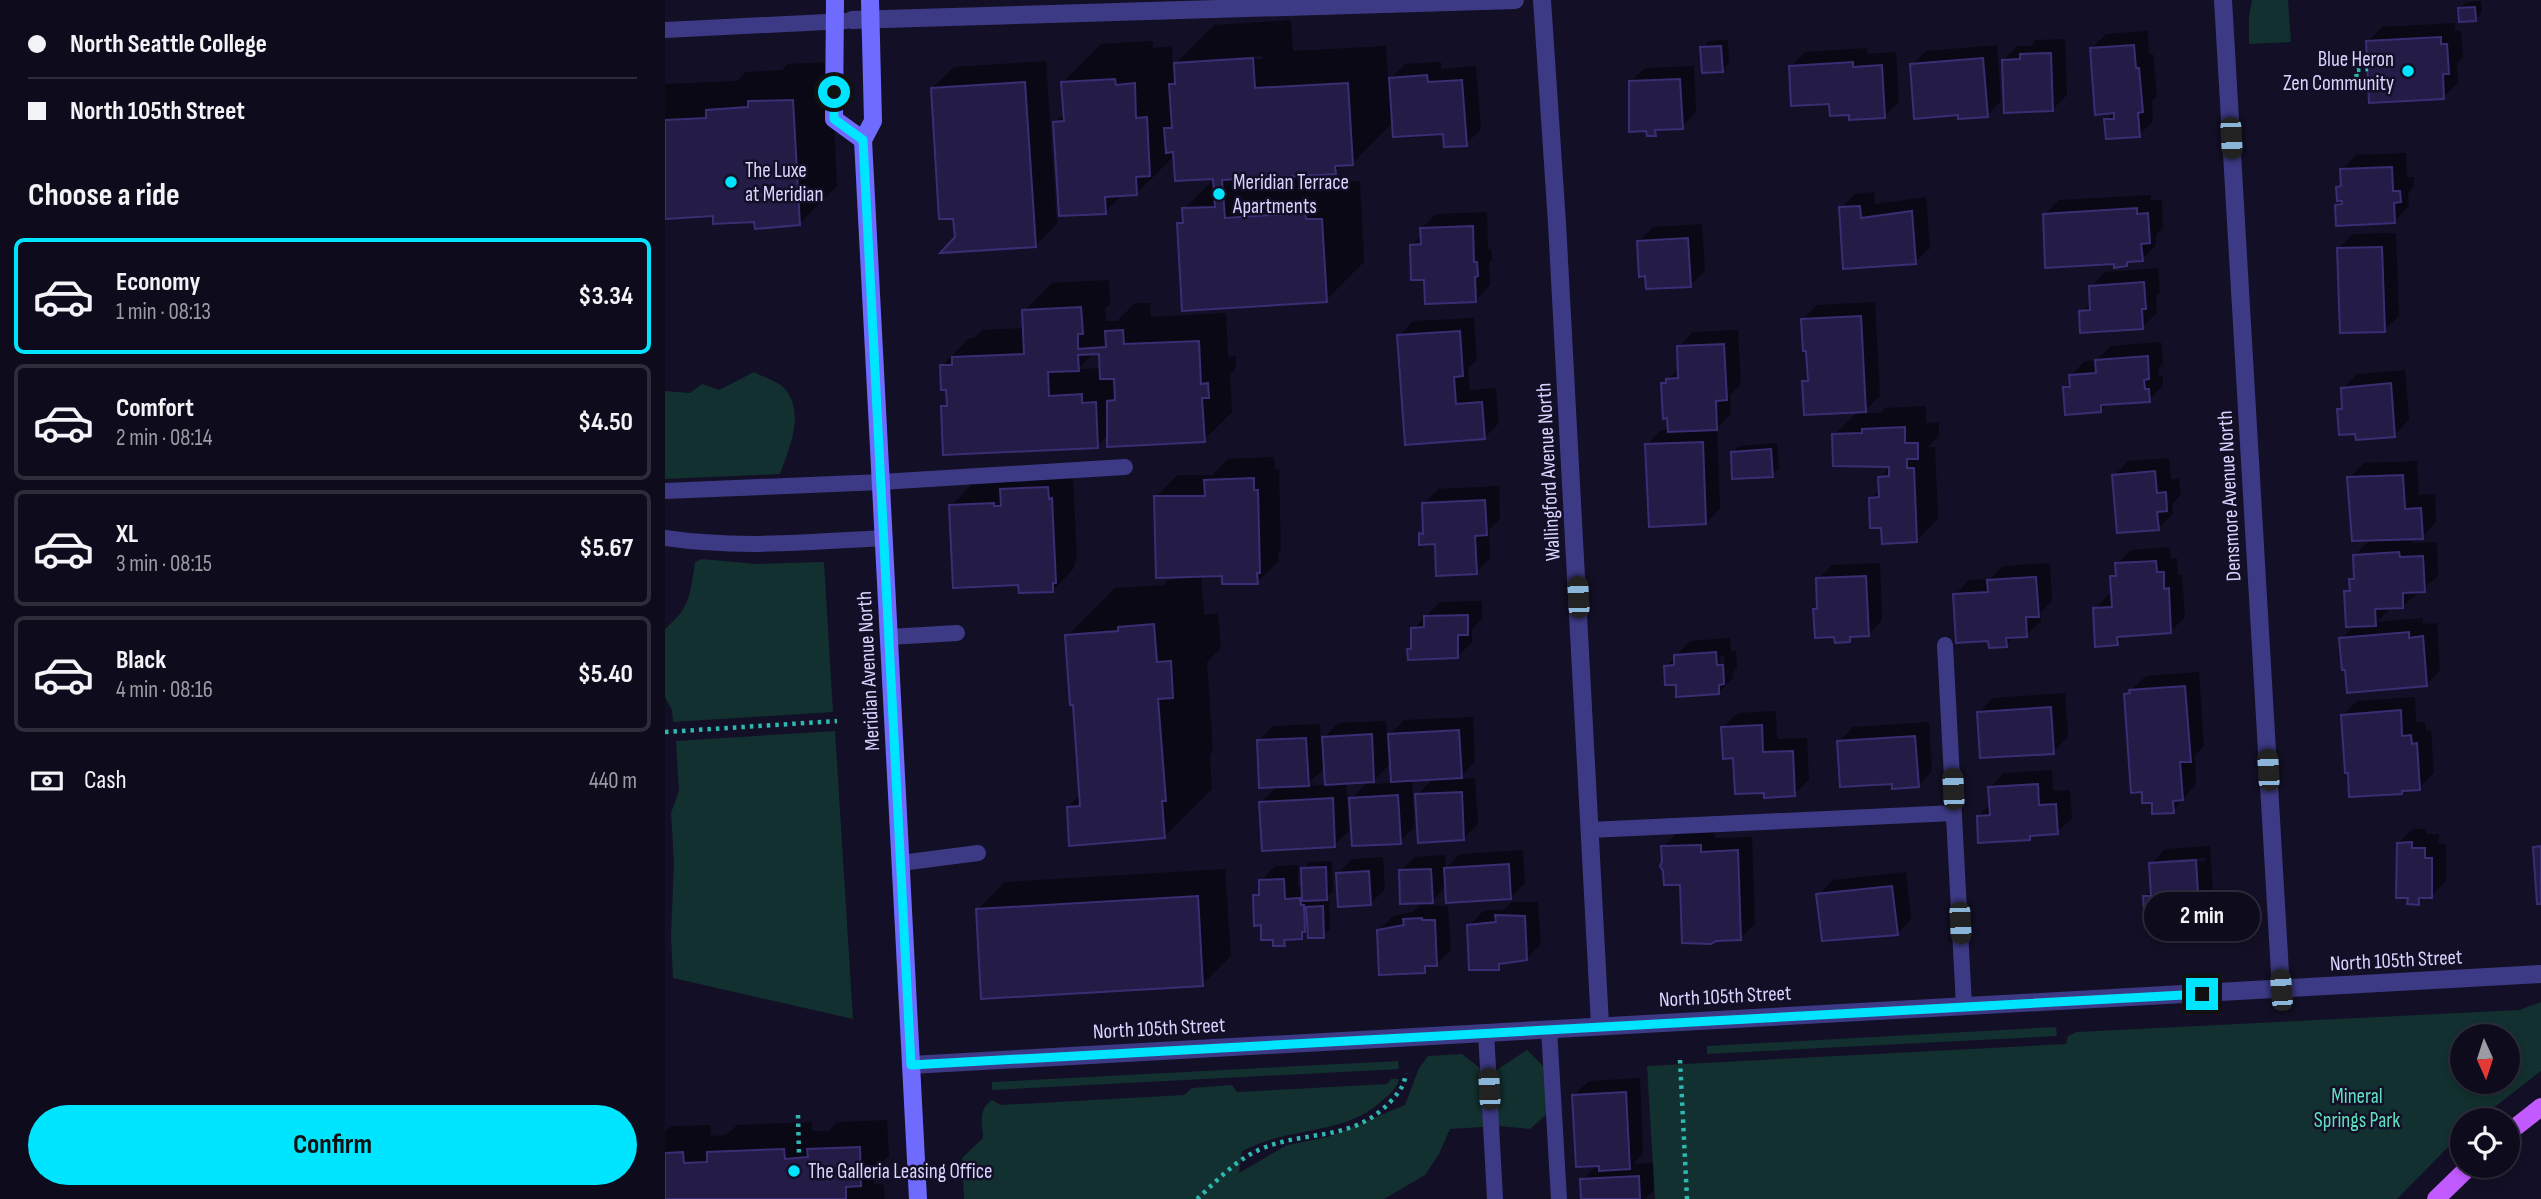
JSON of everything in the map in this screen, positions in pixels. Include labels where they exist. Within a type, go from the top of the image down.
[{"type":"main road","points":[[2520,1124],[2541,1107]]},
{"type":"main road","points":[[2436,1199],[2458,1178]]},
{"type":"street","points":[[835,0],[834,119],[863,140]]},
{"type":"street","name":"Meridian Avenue North","points":[[870,0],[873,121],[863,140],[918,1199]]},
{"type":"street","points":[[852,20],[1515,0]]},
{"type":"street","name":"Wallingford Avenue North","points":[[1542,0],[1557,223],[1600,1026]]},
{"type":"street","name":"Densmore Avenue North","points":[[2223,0],[2281,990]]},
{"type":"street","name":"North 105th Street","points":[[911,1065],[2541,974]]},
{"type":"lane","points":[[665,30],[852,20]]},
{"type":"lane","points":[[665,491],[881,482],[1125,467]]},
{"type":"lane","points":[[665,538],[699,543],[751,545],[884,538]]},
{"type":"lane","points":[[890,637],[957,633]]},
{"type":"lane","points":[[1945,645],[1964,1006]]},
{"type":"lane","points":[[1590,830],[1954,813]]},
{"type":"lane","points":[[901,863],[978,853]]},
{"type":"lane","points":[[1549,1029],[1559,1199]]},
{"type":"lane","points":[[1486,1032],[1495,1199]]},
{"type":"path","points":[[2336,83],[2357,82],[2356,70],[2368,69]]},
{"type":"path","points":[[665,732],[837,721]]},
{"type":"path","points":[[1680,1060],[1687,1199]]},
{"type":"path","points":[[1197,1199],[1241,1158],[1263,1148],[1325,1135],[1367,1120],[1383,1109],[1404,1086],[1406,1073]]},
{"type":"path","points":[[798,1115],[799,1156]]},
{"type":"green space","points":[[2252,0],[2288,0],[2291,42],[2249,44]]},
{"type":"green space","points":[[754,372],[784,388],[794,408],[794,431],[780,474],[665,479],[665,391],[690,393],[702,384],[719,390]]},
{"type":"green space","points":[[702,559],[757,564],[824,562],[833,712],[673,722],[672,710],[665,697],[665,629],[685,607],[695,562]]},
{"type":"green space","points":[[835,731],[853,1019],[673,978],[671,936],[674,862],[671,813],[679,791],[676,741]]},
{"type":"green space","name":"Mineral Springs Park","points":[[2541,1002],[2541,1071],[2520,1087],[2520,1024],[2450,1024],[2450,1094],[2511,1094],[2493,1108],[2450,1108],[2450,1145],[2397,1199],[1655,1199],[1647,1066],[2066,1044],[2068,1036],[2077,1032],[2519,1010]]},
{"type":"green space","points":[[2056,1027],[2057,1036],[1707,1054],[1707,1046]]},
{"type":"green space","points":[[1527,1050],[1555,1078],[1556,1106],[1530,1129],[1499,1126],[1450,1129],[1439,1154],[1425,1175],[1384,1199],[964,1199],[962,1158],[983,1138],[983,1112],[992,1100],[1001,1105],[1184,1095],[1192,1088],[1232,1085],[1237,1092],[1387,1084],[1391,1079],[1399,1079],[1386,1098],[1363,1114],[1330,1126],[1274,1139],[1242,1151],[1239,1173],[1287,1145],[1328,1137],[1405,1105],[1419,1068],[1428,1056],[1462,1054],[1489,1075]]},
{"type":"green space","points":[[1398,1061],[1399,1069],[992,1090],[992,1082]]},
{"type":"building","points":[[2475,7],[2476,21],[2459,22],[2458,8]]},
{"type":"building","name":"Blue Heron Zen Community","points":[[2441,37],[2441,44],[2447,44],[2449,74],[2443,74],[2444,99],[2369,103],[2366,41]]},
{"type":"building","points":[[2134,45],[2143,112],[2138,113],[2140,137],[2106,139],[2104,119],[2114,119],[2114,113],[2095,115],[2090,48]]},
{"type":"building","points":[[1721,46],[1723,72],[1702,73],[1700,47]]},
{"type":"building","points":[[2051,53],[2053,111],[2004,113],[2002,60],[2020,59],[2020,54]]},
{"type":"building","name":"Meridian Terrace Apartments","points":[[1253,58],[1255,88],[1348,83],[1353,165],[1335,166],[1336,174],[1222,180],[1225,218],[1305,213],[1306,219],[1322,219],[1327,302],[1182,311],[1177,223],[1183,223],[1182,208],[1215,207],[1213,179],[1175,181],[1173,152],[1166,153],[1164,128],[1172,128],[1169,84],[1175,84],[1174,63]]},
{"type":"building","points":[[1983,58],[1988,117],[1958,119],[1958,115],[1914,119],[1910,64]]},
{"type":"building","points":[[1853,62],[1853,67],[1882,65],[1885,118],[1849,120],[1849,115],[1830,116],[1829,104],[1791,106],[1789,66]]},
{"type":"building","points":[[1427,75],[1428,82],[1462,80],[1467,146],[1444,147],[1443,134],[1393,137],[1389,78]]},
{"type":"building","points":[[1115,79],[1116,85],[1135,83],[1136,118],[1147,117],[1150,176],[1136,177],[1137,195],[1105,197],[1106,214],[1059,216],[1053,122],[1064,121],[1061,82]]},
{"type":"building","points":[[1680,79],[1683,129],[1655,130],[1656,136],[1647,136],[1646,131],[1629,132],[1629,81]]},
{"type":"building","points":[[1025,82],[1036,247],[940,253],[955,237],[953,219],[939,219],[931,88]]},
{"type":"building","name":"The Luxe at Meridian","points":[[793,100],[800,225],[755,229],[754,222],[713,224],[713,216],[665,219],[665,120],[706,118],[706,110],[748,107],[748,101]]},
{"type":"building","points":[[2392,167],[2393,191],[2400,191],[2401,202],[2394,203],[2395,223],[2336,226],[2335,205],[2342,204],[2342,201],[2337,201],[2336,187],[2341,186],[2340,169]]},
{"type":"building","points":[[1860,206],[1861,218],[1912,211],[1916,264],[1843,269],[1839,207]]},
{"type":"building","points":[[2137,208],[2137,214],[2148,213],[2150,243],[2141,244],[2143,261],[2127,262],[2127,266],[2114,268],[2114,264],[2045,268],[2043,214]]},
{"type":"building","points":[[1473,226],[1474,262],[1477,262],[1478,276],[1475,277],[1476,302],[1425,304],[1424,280],[1411,280],[1410,245],[1421,244],[1420,228]]},
{"type":"building","points":[[1688,238],[1691,287],[1646,289],[1645,276],[1639,277],[1637,241]]},
{"type":"building","points":[[2382,247],[2385,332],[2340,333],[2337,248]]},
{"type":"building","points":[[2144,282],[2146,309],[2142,309],[2143,329],[2080,333],[2079,311],[2090,310],[2089,286]]},
{"type":"building","points":[[1081,307],[1083,334],[1078,334],[1078,349],[1106,347],[1105,331],[1123,330],[1124,344],[1199,341],[1201,384],[1208,383],[1209,398],[1202,398],[1205,442],[1107,447],[1107,401],[1115,400],[1114,379],[1100,379],[1099,354],[1078,355],[1079,371],[1048,372],[1049,396],[1082,394],[1082,403],[1096,402],[1098,448],[943,455],[941,406],[947,406],[946,390],[941,390],[940,365],[952,365],[952,357],[1024,354],[1022,310]]},
{"type":"building","points":[[1861,316],[1866,412],[1804,415],[1802,381],[1808,381],[1801,319]]},
{"type":"building","points":[[1460,331],[1463,376],[1454,377],[1456,404],[1482,402],[1485,439],[1405,445],[1397,335]]},
{"type":"building","points":[[1724,344],[1727,400],[1716,401],[1717,430],[1668,432],[1667,418],[1663,419],[1661,383],[1666,383],[1666,379],[1678,378],[1677,346]]},
{"type":"building","points":[[2148,356],[2149,379],[2144,380],[2145,389],[2149,389],[2150,402],[2101,405],[2101,412],[2065,415],[2063,387],[2070,387],[2069,375],[2096,373],[2095,360]]},
{"type":"building","points":[[2391,383],[2395,437],[2356,440],[2355,434],[2339,435],[2337,409],[2342,409],[2341,388]]},
{"type":"building","points":[[1905,427],[1905,443],[1918,443],[1918,459],[1907,459],[1907,468],[1914,468],[1917,542],[1882,544],[1881,528],[1870,528],[1869,498],[1879,497],[1878,477],[1889,476],[1889,467],[1833,466],[1832,434],[1862,433],[1862,429]]},
{"type":"building","points":[[1703,442],[1706,524],[1649,527],[1645,444]]},
{"type":"building","points":[[1771,449],[1773,477],[1732,479],[1731,452]]},
{"type":"building","points":[[2155,471],[2157,493],[2166,492],[2167,511],[2157,512],[2159,530],[2117,533],[2112,475]]},
{"type":"building","points":[[2403,475],[2405,509],[2421,508],[2423,539],[2352,541],[2347,477]]},
{"type":"building","points":[[1254,478],[1254,490],[1258,490],[1258,584],[1222,584],[1222,576],[1156,578],[1154,496],[1205,496],[1204,480]]},
{"type":"building","points":[[1048,487],[1049,499],[1052,498],[1056,583],[1053,583],[1053,592],[1019,593],[1018,585],[953,588],[949,505],[994,503],[994,506],[1001,506],[1000,489]]},
{"type":"building","points":[[1485,500],[1487,535],[1475,536],[1477,574],[1436,576],[1435,544],[1419,545],[1419,533],[1423,534],[1422,503]]},
{"type":"building","points":[[2399,552],[2400,557],[2423,556],[2425,592],[2403,593],[2403,608],[2375,609],[2376,626],[2346,627],[2344,591],[2350,591],[2349,579],[2354,579],[2353,555]]},
{"type":"building","points":[[2156,561],[2157,572],[2164,572],[2164,589],[2169,588],[2171,633],[2117,637],[2118,645],[2095,647],[2093,608],[2112,607],[2110,576],[2116,576],[2115,563]]},
{"type":"building","points":[[1866,576],[1869,636],[1850,637],[1850,642],[1835,643],[1834,637],[1815,638],[1813,609],[1817,609],[1816,578]]},
{"type":"building","points":[[2036,577],[2039,617],[2026,617],[2027,637],[2006,638],[2007,647],[1989,648],[1988,641],[1956,643],[1953,594],[1988,592],[1987,580]]},
{"type":"building","points":[[1468,615],[1468,635],[1458,635],[1458,658],[1408,660],[1411,628],[1424,627],[1424,616]]},
{"type":"building","points":[[1154,624],[1157,662],[1171,661],[1173,698],[1158,699],[1166,801],[1162,801],[1165,838],[1069,846],[1067,807],[1080,806],[1065,635],[1118,631],[1118,627]]},
{"type":"building","points":[[2409,632],[2409,638],[2423,636],[2427,686],[2347,693],[2339,638]]},
{"type":"building","points":[[1716,652],[1717,665],[1723,665],[1724,684],[1719,685],[1719,694],[1676,697],[1676,685],[1665,685],[1664,666],[1674,665],[1674,655]]},
{"type":"building","points":[[2185,686],[2191,762],[2180,762],[2183,800],[2173,801],[2174,813],[2152,814],[2152,803],[2142,803],[2142,792],[2131,793],[2124,694],[2130,693],[2129,690]]},
{"type":"building","points":[[2051,707],[2054,754],[1980,758],[1977,712]]},
{"type":"building","points":[[2401,710],[2402,736],[2411,735],[2412,744],[2417,743],[2420,790],[2402,791],[2402,794],[2349,797],[2341,715]]},
{"type":"building","points":[[1762,725],[1763,752],[1793,751],[1795,796],[1764,798],[1764,793],[1735,794],[1733,758],[1723,759],[1721,727]]},
{"type":"building","points":[[1459,730],[1462,778],[1391,782],[1388,734]]},
{"type":"building","points":[[1372,734],[1374,782],[1325,785],[1322,737]]},
{"type":"building","points":[[1915,736],[1919,787],[1892,789],[1892,784],[1840,787],[1837,741]]},
{"type":"building","points":[[1306,738],[1309,786],[1259,788],[1257,740]]},
{"type":"building","points":[[2038,784],[2039,805],[2056,804],[2058,834],[2030,836],[2030,840],[1978,843],[1977,816],[1990,815],[1988,787]]},
{"type":"building","points":[[1462,792],[1464,840],[1418,843],[1415,794]]},
{"type":"building","points":[[1398,795],[1401,844],[1352,846],[1349,798]]},
{"type":"building","points":[[1333,798],[1335,847],[1262,851],[1259,802]]},
{"type":"building","points":[[2412,842],[2412,848],[2425,848],[2425,858],[2432,858],[2432,898],[2419,898],[2419,905],[2407,904],[2408,898],[2396,898],[2397,843]]},
{"type":"building","points":[[1701,845],[1701,852],[1738,850],[1741,940],[1716,941],[1711,944],[1682,943],[1680,885],[1664,885],[1660,866],[1661,846]]},
{"type":"building","points":[[2541,846],[2541,904],[2537,904],[2533,847]]},
{"type":"building","points":[[2196,860],[2200,926],[2152,929],[2151,924],[2145,924],[2143,896],[2151,896],[2149,863]]},
{"type":"building","points":[[1509,864],[1511,899],[1446,903],[1444,868]]},
{"type":"building","points":[[1326,867],[1327,900],[1302,901],[1301,868]]},
{"type":"building","points":[[1431,869],[1433,903],[1400,904],[1399,870]]},
{"type":"building","points":[[1369,871],[1371,905],[1338,907],[1336,873]]},
{"type":"building","points":[[1284,879],[1285,899],[1300,898],[1301,905],[1304,905],[1305,932],[1302,932],[1302,939],[1284,940],[1285,946],[1273,946],[1273,940],[1261,940],[1261,925],[1254,926],[1253,895],[1259,895],[1259,880]]},
{"type":"building","points":[[1892,886],[1898,935],[1822,941],[1816,894]]},
{"type":"building","points":[[1198,896],[1203,986],[981,999],[976,909]]},
{"type":"building","points":[[1323,906],[1324,938],[1308,938],[1306,907]]},
{"type":"building","points":[[1495,915],[1525,916],[1527,960],[1499,964],[1499,970],[1469,970],[1467,925],[1496,922]]},
{"type":"building","points":[[1403,919],[1435,920],[1437,966],[1425,966],[1425,973],[1379,975],[1377,930],[1404,925]]},
{"type":"building","points":[[1626,1092],[1630,1169],[1599,1171],[1599,1166],[1576,1167],[1572,1095]]},
{"type":"building","points":[[860,1147],[861,1186],[846,1187],[846,1199],[665,1199],[665,1153],[683,1152],[684,1163],[707,1162],[707,1152],[784,1149],[785,1159],[808,1157],[807,1149]]},
{"type":"building","points":[[1639,1176],[1640,1199],[1581,1199],[1580,1179]]},
{"type":"place","name":"Blue Heron Zen Community","points":[[2408,71]]},
{"type":"place","name":"The Luxe at Meridian","points":[[731,182]]},
{"type":"place","name":"Meridian Terrace Apartments","points":[[1219,194]]},
{"type":"place","name":"The Galleria Leasing Office","points":[[794,1171]]},
{"type":"route","points":[[834,92],[834,119],[863,140],[911,1065],[2202,994]]}]
